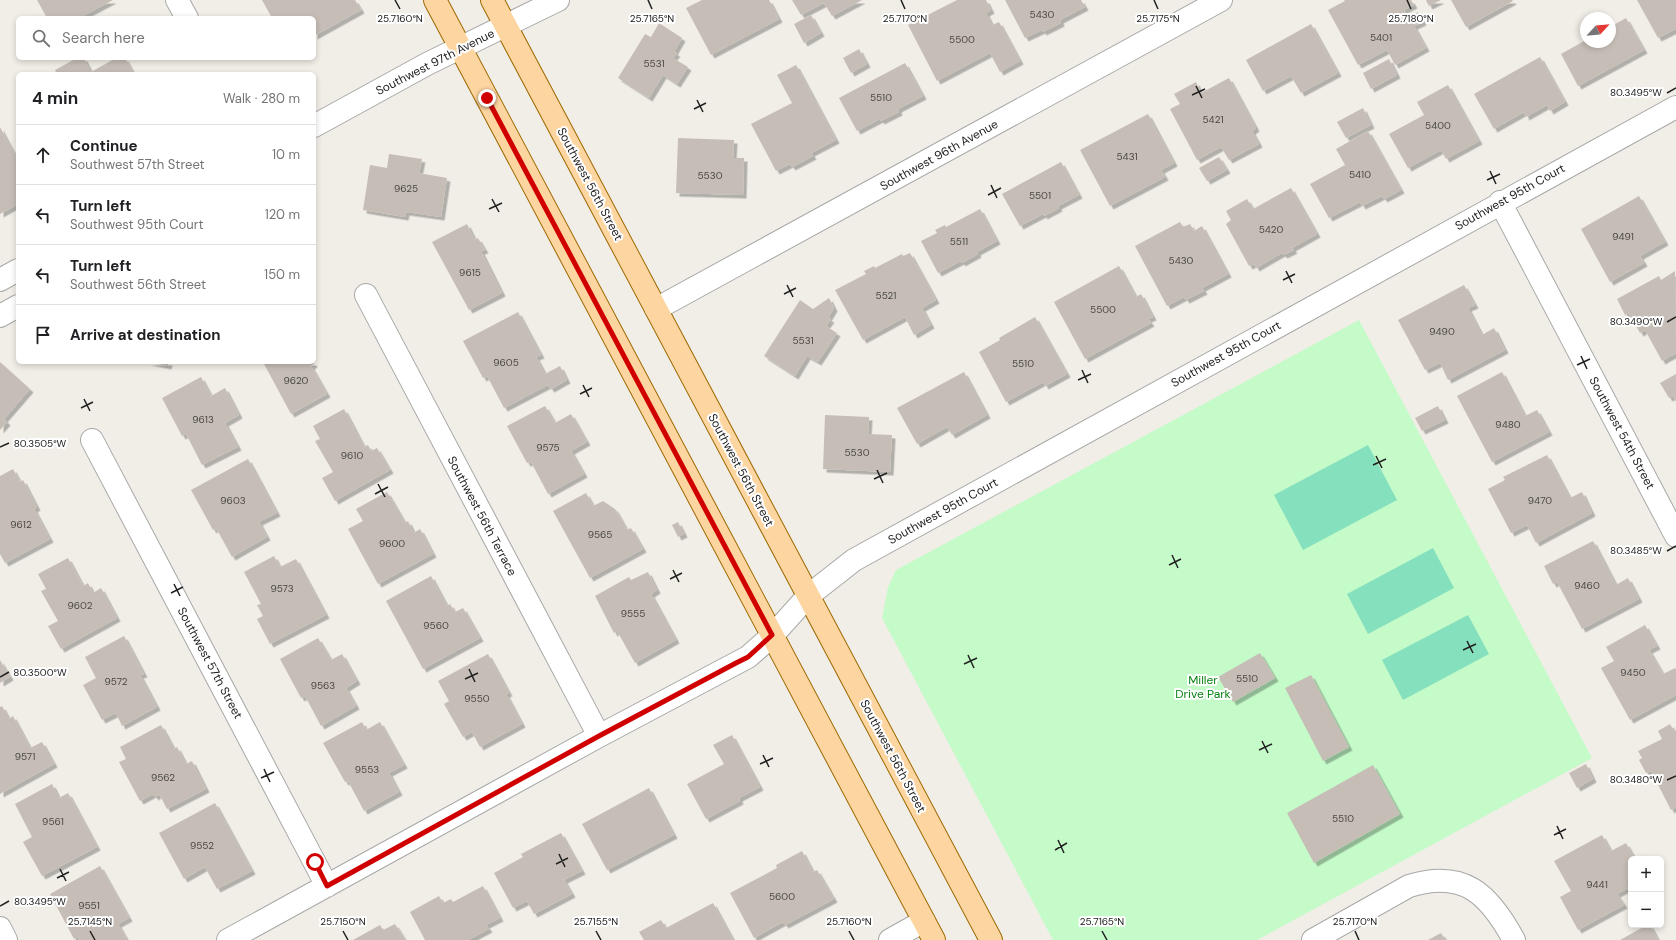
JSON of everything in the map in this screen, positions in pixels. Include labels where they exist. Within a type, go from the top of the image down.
[{"type":"main road","points":[[435,0],[934,940]]},
{"type":"main road","name":"Southwest 56th Street","points":[[492,0],[991,940]]},
{"type":"street","points":[[177,0],[186,16]]},
{"type":"street","name":"Southwest 97th Avenue","points":[[316,125],[427,64],[558,0]]},
{"type":"street","name":"Southwest 96th Avenue","points":[[656,308],[1221,0]]},
{"type":"street","name":"Southwest 95th Court","points":[[228,940],[599,736],[748,657],[772,635],[808,596],[854,560],[1676,106]]},
{"type":"street","name":"Southwest 54th Street","points":[[1500,202],[1676,536]]},
{"type":"street","points":[[0,280],[16,271]]},
{"type":"street","name":"Southwest 56th Terrace","points":[[366,295],[599,736]]},
{"type":"street","points":[[0,316],[16,307]]},
{"type":"street","name":"Southwest 57th Street","points":[[92,440],[327,886]]},
{"type":"street","points":[[1317,939],[1409,886],[1439,880],[1454,882],[1470,887],[1481,894],[1501,916],[1514,940]]},
{"type":"street","points":[[890,940],[924,920]]},
{"type":"street","points":[[0,928],[6,940]]},
{"type":"green space","name":"Miller Drive Park","points":[[1359,320],[1592,758],[1257,940],[1053,940],[882,618],[888,587],[896,570]]},
{"type":"green space","points":[[1368,445],[1397,500],[1303,550],[1274,495]]},
{"type":"green space","points":[[1433,548],[1454,588],[1368,634],[1347,594]]},
{"type":"green space","points":[[1468,615],[1489,654],[1403,700],[1382,660]]},
{"type":"building","points":[[37,0],[113,0],[83,16],[46,16]]},
{"type":"building","points":[[262,0],[355,0],[361,10],[316,35],[316,16],[271,16]]},
{"type":"building","points":[[702,0],[769,0],[779,19],[711,55],[686,8]]},
{"type":"building","points":[[792,0],[862,0],[832,16],[824,3],[801,15]]},
{"type":"building","points":[[957,0],[986,0],[991,10],[986,13],[992,25],[999,22],[1020,61],[1000,72],[990,53],[937,81],[908,25]]},
{"type":"building","points":[[1005,0],[1081,0],[1085,7],[1060,20],[1061,23],[1043,32],[1042,30],[1025,38]]},
{"type":"building","points":[[1344,0],[1411,0],[1414,5],[1404,10],[1409,18],[1418,12],[1423,22],[1414,26],[1426,48],[1395,65],[1387,50],[1358,65],[1328,10],[1345,1]]},
{"type":"building","points":[[1426,0],[1441,0],[1429,6]]},
{"type":"building","points":[[1451,0],[1512,0],[1513,1],[1466,27]]},
{"type":"building","points":[[1637,0],[1676,0],[1676,29],[1658,38]]},
{"type":"building","points":[[811,15],[821,33],[804,43],[794,24]]},
{"type":"building","points":[[1626,18],[1644,50],[1578,86],[1561,54],[1580,43],[1580,48],[1616,48],[1616,24]]},
{"type":"building","points":[[659,23],[682,38],[674,52],[677,53],[673,58],[688,67],[677,84],[663,75],[649,98],[618,78],[645,34],[651,37]]},
{"type":"building","points":[[1311,24],[1338,73],[1301,93],[1291,76],[1263,91],[1246,60]]},
{"type":"building","points":[[859,49],[867,64],[851,73],[843,58]]},
{"type":"building","points":[[1540,57],[1565,102],[1550,111],[1547,105],[1526,117],[1524,112],[1494,129],[1474,94]]},
{"type":"building","points":[[1389,59],[1397,75],[1371,89],[1363,73]]},
{"type":"building","points":[[73,60],[85,60],[91,72],[56,72],[55,70]]},
{"type":"building","points":[[112,60],[126,60],[133,72],[91,72]]},
{"type":"building","points":[[905,63],[923,96],[898,109],[899,112],[881,121],[880,119],[857,131],[839,98]]},
{"type":"building","points":[[796,65],[836,140],[811,153],[813,156],[792,167],[790,164],[776,171],[751,124],[792,103],[777,75]]},
{"type":"building","points":[[1229,78],[1256,128],[1252,131],[1259,144],[1229,160],[1221,147],[1197,160],[1170,109],[1180,104],[1174,94],[1196,82],[1201,93]]},
{"type":"building","points":[[1448,85],[1479,141],[1446,159],[1441,150],[1408,168],[1389,134],[1424,115],[1417,102]]},
{"type":"building","points":[[1363,108],[1371,125],[1346,138],[1337,122]]},
{"type":"building","points":[[1148,114],[1174,163],[1161,170],[1165,177],[1110,206],[1080,150]]},
{"type":"building","points":[[0,127],[16,157],[16,205],[0,214]]},
{"type":"building","points":[[1368,131],[1401,190],[1384,199],[1382,196],[1362,206],[1360,202],[1329,218],[1310,184],[1345,165],[1336,149]]},
{"type":"building","points":[[678,138],[734,140],[733,158],[744,158],[743,195],[676,193]]},
{"type":"building","points":[[389,154],[422,159],[419,173],[447,178],[441,217],[406,212],[405,217],[363,210],[370,165],[387,168]]},
{"type":"building","points":[[1219,157],[1227,170],[1207,181],[1199,168]]},
{"type":"building","points":[[1061,162],[1079,195],[1058,206],[1059,208],[1044,216],[1043,214],[1020,226],[1002,194]]},
{"type":"building","points":[[1291,188],[1317,234],[1292,248],[1294,250],[1284,255],[1282,253],[1256,268],[1254,264],[1249,266],[1226,224],[1231,220],[1226,211],[1247,199],[1253,209]]},
{"type":"building","points":[[1639,196],[1665,242],[1640,256],[1644,263],[1610,282],[1581,229]]},
{"type":"building","points":[[980,209],[997,241],[977,252],[978,254],[962,263],[961,261],[938,273],[921,241],[937,233],[935,230],[945,225],[946,227]]},
{"type":"building","points":[[1180,222],[1183,227],[1190,224],[1194,231],[1202,226],[1228,274],[1202,288],[1204,291],[1186,300],[1184,297],[1167,306],[1135,246]]},
{"type":"building","points":[[467,224],[475,240],[478,238],[485,250],[481,251],[502,293],[469,310],[432,242]]},
{"type":"building","points":[[910,253],[936,300],[922,308],[931,325],[914,335],[905,317],[863,340],[835,290],[866,274],[864,271],[874,266],[875,268],[902,254],[903,256]]},
{"type":"building","points":[[1119,266],[1136,297],[1141,294],[1153,317],[1148,319],[1151,323],[1085,359],[1054,302]]},
{"type":"building","points":[[1675,271],[1676,353],[1662,361],[1645,330],[1640,333],[1629,313],[1625,315],[1617,299],[1659,276],[1661,280]]},
{"type":"building","points":[[1464,285],[1475,305],[1468,308],[1482,335],[1494,328],[1505,350],[1448,380],[1440,363],[1425,370],[1398,320]]},
{"type":"building","points":[[829,298],[834,308],[828,318],[831,319],[826,326],[837,333],[818,362],[807,356],[795,376],[764,356],[800,300],[813,309]]},
{"type":"building","points":[[518,312],[541,355],[536,357],[545,374],[560,366],[567,380],[551,389],[548,385],[504,408],[487,376],[483,378],[463,341]]},
{"type":"building","points":[[1035,317],[1067,374],[1045,386],[1043,382],[1006,402],[979,352],[1000,340],[999,338]]},
{"type":"building","points":[[0,362],[30,389],[4,419],[7,422],[0,430]]},
{"type":"building","points":[[158,364],[168,364],[168,366]]},
{"type":"building","points":[[264,364],[314,364],[311,366],[327,394],[291,414]]},
{"type":"building","points":[[964,372],[987,415],[952,435],[947,427],[917,444],[897,408]]},
{"type":"building","points":[[1502,372],[1525,416],[1537,410],[1549,432],[1492,462],[1457,396]]},
{"type":"building","points":[[1676,374],[1676,402],[1673,396],[1669,398],[1660,383]]},
{"type":"building","points":[[201,377],[211,396],[225,388],[239,415],[225,423],[238,447],[202,465],[186,434],[182,436],[162,398]]},
{"type":"building","points":[[545,406],[555,423],[571,414],[587,442],[571,451],[584,474],[548,494],[531,462],[527,463],[507,426]]},
{"type":"building","points":[[1438,406],[1445,420],[1422,431],[1415,418]]},
{"type":"building","points":[[344,409],[364,447],[368,445],[371,451],[377,448],[390,470],[335,501],[322,478],[333,472],[315,441],[320,439],[313,426]]},
{"type":"building","points":[[825,415],[869,417],[868,434],[892,435],[890,472],[823,469]]},
{"type":"building","points":[[1547,455],[1570,498],[1582,492],[1592,513],[1536,543],[1527,525],[1511,533],[1488,489],[1505,480],[1503,477]]},
{"type":"building","points":[[248,459],[277,513],[259,522],[267,537],[232,557],[216,528],[213,530],[191,490]]},
{"type":"building","points":[[13,469],[20,482],[23,480],[37,507],[34,509],[50,539],[5,563],[0,554],[0,476]]},
{"type":"building","points":[[387,492],[405,523],[408,521],[414,533],[420,529],[433,554],[378,584],[348,529],[363,521],[356,509]]},
{"type":"building","points":[[586,493],[593,506],[603,501],[615,509],[627,530],[631,528],[643,549],[590,578],[553,511]]},
{"type":"building","points":[[678,522],[684,534],[678,537],[672,525]]},
{"type":"building","points":[[1593,541],[1616,585],[1628,578],[1639,599],[1582,629],[1557,582],[1553,584],[1544,566]]},
{"type":"building","points":[[274,556],[280,567],[296,559],[326,615],[270,644],[257,619],[263,616],[257,605],[261,604],[244,572]]},
{"type":"building","points":[[68,558],[83,586],[88,583],[93,593],[101,588],[117,618],[61,649],[48,626],[58,621],[41,591],[46,589],[38,574]]},
{"type":"building","points":[[648,572],[657,590],[651,594],[676,640],[635,663],[617,631],[614,633],[595,596],[629,577],[631,580]]},
{"type":"building","points":[[431,576],[447,606],[450,604],[455,612],[463,608],[480,638],[423,669],[386,601]]},
{"type":"building","points":[[1645,625],[1657,646],[1649,650],[1663,674],[1675,668],[1676,670],[1676,695],[1630,720],[1601,668],[1614,661],[1606,647]]},
{"type":"building","points":[[124,636],[144,674],[140,675],[157,707],[122,726],[116,713],[102,720],[83,685],[96,678],[85,657]]},
{"type":"building","points":[[318,638],[331,660],[342,654],[357,681],[346,688],[356,706],[321,726],[305,696],[301,698],[280,659]]},
{"type":"building","points":[[1260,653],[1275,678],[1233,702],[1218,677]]},
{"type":"building","points":[[488,654],[509,693],[506,694],[522,724],[480,747],[472,732],[463,737],[444,704],[449,701],[438,681]]},
{"type":"building","points":[[0,660],[10,677],[0,683]]},
{"type":"building","points":[[1311,675],[1349,747],[1323,761],[1285,688]]},
{"type":"building","points":[[2,706],[9,719],[13,716],[30,748],[42,742],[54,764],[0,794],[0,707]]},
{"type":"building","points":[[362,722],[366,730],[380,722],[404,765],[389,773],[399,792],[364,811],[348,781],[345,782],[323,743]]},
{"type":"building","points":[[1670,724],[1674,731],[1676,730],[1676,807],[1671,810],[1651,771],[1646,773],[1639,760],[1642,758],[1638,751],[1662,739],[1658,731]]},
{"type":"building","points":[[161,725],[174,749],[177,747],[186,764],[192,761],[206,789],[167,809],[159,794],[155,797],[153,794],[140,801],[119,762],[126,759],[120,747]]},
{"type":"building","points":[[732,735],[760,787],[739,798],[740,801],[706,819],[687,784],[724,764],[713,745]]},
{"type":"building","points":[[1586,764],[1593,779],[1577,788],[1569,773]]},
{"type":"building","points":[[1373,765],[1400,814],[1314,863],[1287,813]]},
{"type":"building","points":[[52,784],[59,798],[68,793],[97,847],[42,876],[23,842],[32,837],[15,804]]},
{"type":"building","points":[[649,788],[674,835],[607,870],[582,824]]},
{"type":"building","points":[[215,803],[252,871],[217,889],[205,867],[184,879],[159,833]]},
{"type":"building","points":[[561,833],[582,871],[564,880],[572,894],[534,914],[527,901],[513,908],[494,873],[523,857],[521,854]]},
{"type":"building","points":[[1602,835],[1611,851],[1626,843],[1633,856],[1628,856],[1628,879],[1626,880],[1628,888],[1617,894],[1624,905],[1578,930],[1560,897],[1571,891],[1554,861]]},
{"type":"building","points":[[802,851],[813,872],[817,870],[834,899],[785,925],[783,922],[754,938],[730,893],[777,868],[776,865]]},
{"type":"building","points":[[100,866],[129,918],[118,924],[127,940],[79,940],[78,937],[74,939],[50,894]]},
{"type":"building","points":[[483,886],[500,918],[486,925],[489,929],[468,940],[425,940],[410,912],[439,896],[443,903],[451,899],[453,902]]},
{"type":"building","points":[[713,903],[733,940],[644,940],[639,932],[661,920],[666,928]]},
{"type":"building","points":[[395,924],[405,940],[353,940],[380,925],[383,930]]},
{"type":"building","points":[[1642,928],[1652,928],[1658,940],[1620,940]]},
{"type":"building","points":[[1441,933],[1445,940],[1428,940]]},
{"type":"route","points":[[315,862],[327,886],[599,736],[748,657],[772,635],[487,98]]}]
